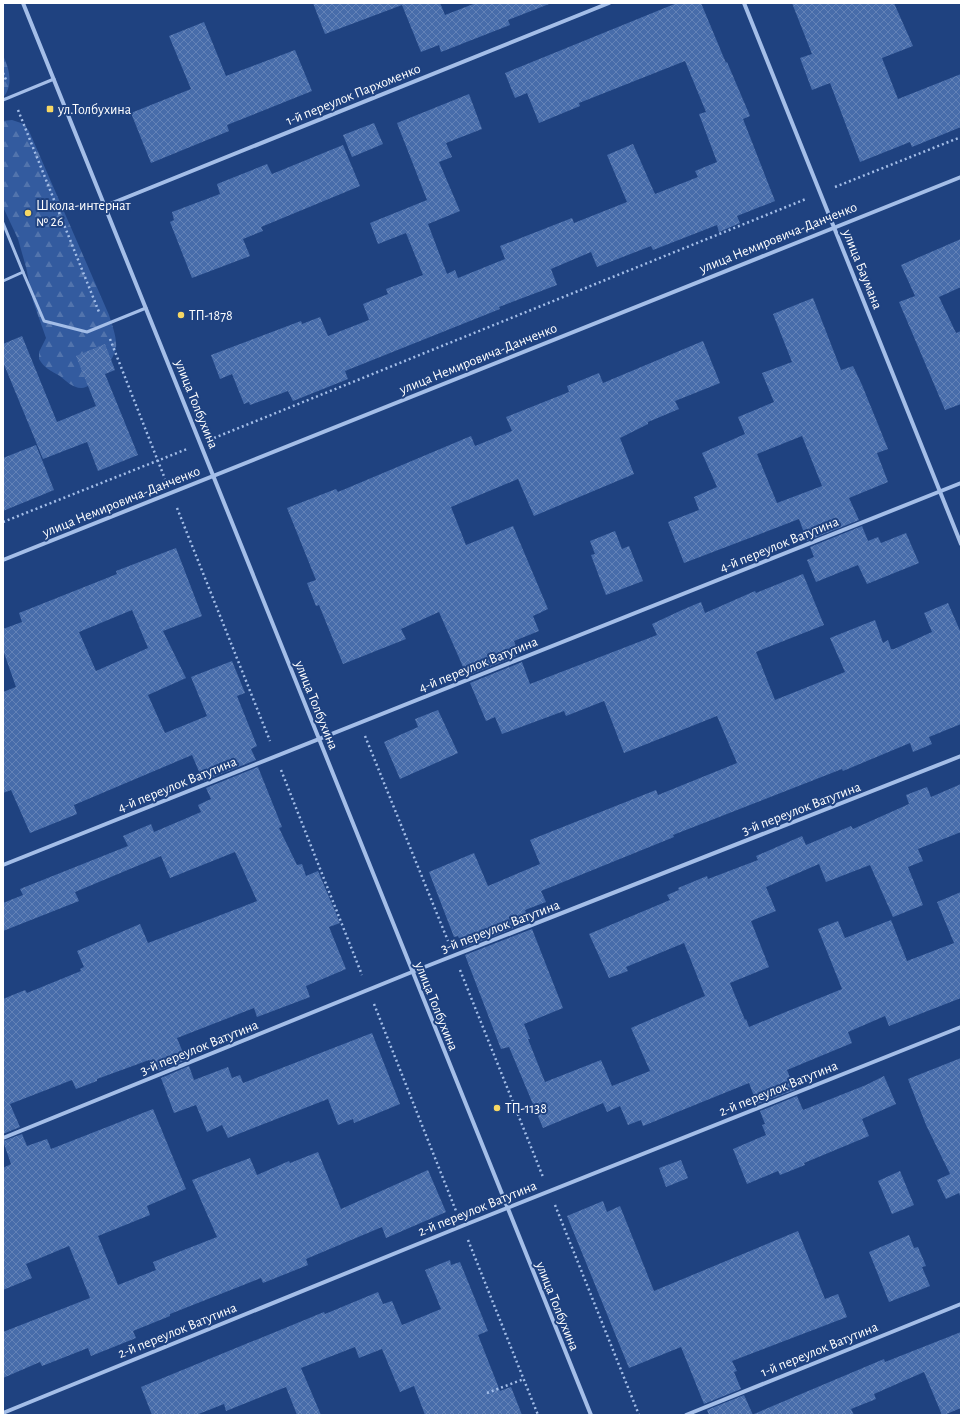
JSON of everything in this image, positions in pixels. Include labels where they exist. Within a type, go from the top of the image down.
[{"type":"street","name":"улица Толбухина","points":[[23,3],[214,475],[506,1208],[591,1415]]},
{"type":"street","name":"1-й переулок Пархоменко","points":[[105,206],[609,3]]},
{"type":"street","name":"улица Баумана","points":[[744,3],[961,544]]},
{"type":"street","name":"улица Немировича-Данченко","points":[[3,560],[961,177]]},
{"type":"street","name":"4-й переулок Ватутина","points":[[3,865],[961,483]]},
{"type":"street","name":"3-й переулок Ватутина","points":[[3,1138],[412,972],[961,756]]},
{"type":"street","name":"2-й переулок Ватутина","points":[[3,1413],[506,1208],[961,1027]]},
{"type":"street","name":"1-й переулок Ватутина","points":[[686,1415],[961,1304]]},
{"type":"lane","points":[[3,100],[54,80]]},
{"type":"lane","points":[[3,223],[44,321],[87,332],[146,308]]},
{"type":"lane","points":[[3,281],[23,272]]},
{"type":"path","points":[[3,522],[961,137]]},
{"type":"path","points":[[360,723],[639,1415]]},
{"type":"path","points":[[487,1393],[524,1379]]},
{"type":"green space","points":[[3,55],[9,71],[9,82],[3,98]]},
{"type":"green space","name":"Школа-интернат № 26","points":[[12,120],[24,124],[29,131],[109,315],[114,331],[116,348],[111,359],[97,379],[86,387],[78,388],[72,386],[60,376],[45,367],[39,359],[39,352],[46,338],[33,301],[18,239],[3,207],[3,121]]},
{"type":"building","points":[[313,3],[440,3],[445,15],[476,3],[549,4],[508,20],[510,25],[441,52],[439,45],[421,52],[402,5],[325,34]]},
{"type":"building","points":[[677,3],[701,3],[750,116],[743,119],[775,201],[737,216],[740,223],[719,232],[717,225],[653,250],[651,246],[597,267],[591,252],[551,269],[557,285],[499,307],[500,309],[345,371],[348,379],[293,401],[288,391],[250,405],[249,402],[244,404],[232,374],[220,379],[211,355],[301,321],[302,324],[320,317],[328,336],[369,320],[363,304],[388,294],[386,289],[423,275],[406,233],[378,244],[370,223],[427,200],[397,123],[469,94],[482,129],[446,143],[452,157],[439,162],[460,211],[428,224],[447,274],[455,270],[458,278],[505,259],[500,246],[572,218],[574,223],[627,202],[607,155],[633,144],[655,194],[698,177],[695,171],[717,162],[699,114],[706,112],[685,61],[579,103],[580,106],[539,123],[527,93],[515,98],[505,73]]},
{"type":"building","points":[[792,3],[894,3],[913,46],[882,58],[898,99],[961,74],[961,127],[912,147],[910,142],[860,162],[830,83],[812,90],[800,58],[812,54]]},
{"type":"building","points":[[204,22],[226,76],[295,50],[312,91],[227,125],[229,131],[151,163],[131,113],[191,89],[169,36]]},
{"type":"building","points":[[374,123],[383,144],[352,157],[343,135]]},
{"type":"building","points":[[343,145],[360,186],[261,227],[263,231],[243,239],[250,256],[192,278],[170,222],[174,220],[172,212],[220,194],[217,184],[267,164],[272,174]]},
{"type":"building","points":[[961,239],[961,287],[939,297],[956,333],[961,331],[961,404],[945,410],[899,302],[915,296],[901,265]]},
{"type":"building","points":[[813,298],[841,370],[853,366],[862,385],[888,449],[877,453],[888,482],[849,498],[859,520],[807,541],[799,519],[684,563],[668,522],[699,510],[694,497],[717,487],[702,453],[745,434],[738,417],[774,402],[762,373],[792,362],[773,314]],"holes":[[[802,436],[822,486],[777,503],[757,454]]]},
{"type":"building","points":[[22,336],[57,422],[96,406],[76,356],[105,344],[115,370],[105,374],[138,455],[98,471],[87,442],[43,459],[3,362],[3,344]]},
{"type":"building","points":[[703,341],[720,383],[675,401],[679,409],[648,422],[648,424],[620,438],[634,474],[534,516],[518,479],[451,507],[466,545],[513,526],[548,609],[533,616],[539,631],[514,641],[519,655],[467,676],[439,612],[401,629],[406,639],[343,664],[319,605],[316,606],[307,583],[316,580],[287,508],[336,489],[338,492],[471,436],[475,446],[512,431],[506,417],[569,392],[567,386],[599,373],[603,383]]},
{"type":"building","points":[[36,445],[54,490],[3,511],[3,458]]},
{"type":"building","points":[[862,526],[868,541],[878,537],[881,543],[906,533],[919,563],[867,584],[858,565],[816,582],[807,560],[814,557],[810,547]]},
{"type":"building","points":[[615,531],[622,549],[629,546],[643,581],[606,595],[591,555],[595,554],[590,541]]},
{"type":"building","points":[[176,548],[202,616],[163,631],[186,678],[148,695],[165,733],[207,716],[191,677],[232,661],[245,693],[237,696],[257,746],[251,749],[256,760],[203,781],[192,755],[74,805],[77,814],[30,833],[11,790],[3,793],[3,692],[16,687],[3,650],[3,629],[22,622],[19,613],[117,574],[116,571]],"holes":[[[132,610],[148,648],[96,671],[79,632]]]},
{"type":"building","points":[[803,574],[824,625],[756,652],[775,700],[845,672],[830,638],[875,620],[883,643],[888,640],[891,649],[894,649],[932,632],[924,613],[948,603],[961,633],[961,724],[929,737],[932,744],[913,752],[910,743],[843,771],[842,769],[673,835],[674,837],[541,891],[546,902],[525,910],[529,922],[463,948],[458,936],[454,937],[429,872],[474,853],[488,886],[540,864],[530,840],[656,790],[658,795],[737,763],[717,716],[624,753],[604,701],[566,716],[564,711],[502,734],[495,717],[486,721],[470,683],[522,662],[530,684],[657,635],[652,624],[701,602],[705,613],[755,591],[756,593]]},
{"type":"building","points":[[438,710],[458,753],[400,779],[384,742],[418,727],[415,719]]},
{"type":"building","points":[[258,767],[282,827],[279,828],[297,865],[302,864],[306,876],[318,871],[340,923],[329,927],[346,969],[306,986],[310,997],[257,1017],[254,1008],[177,1038],[186,1060],[158,1071],[154,1061],[150,1062],[149,1060],[97,1079],[97,1081],[76,1089],[72,1080],[10,1104],[20,1127],[3,1134],[3,999],[25,990],[27,993],[81,971],[80,969],[84,967],[77,951],[140,924],[148,943],[257,901],[235,852],[170,878],[161,856],[75,892],[79,901],[3,931],[3,903],[23,895],[20,889],[128,846],[123,836],[151,824],[154,832],[201,812],[198,805],[211,799],[206,788]]},
{"type":"building","points":[[961,784],[961,832],[918,849],[923,861],[908,867],[923,905],[893,917],[870,865],[826,882],[819,864],[766,887],[776,911],[751,921],[769,967],[730,983],[749,1027],[842,989],[818,929],[838,921],[845,938],[891,920],[907,961],[954,943],[937,902],[961,892],[961,998],[889,1026],[885,1016],[848,1032],[852,1043],[787,1070],[795,1090],[757,1104],[749,1083],[643,1126],[641,1120],[628,1125],[620,1106],[607,1112],[603,1103],[543,1128],[509,1047],[501,1049],[465,955],[532,929],[563,1008],[524,1024],[530,1039],[528,1039],[545,1082],[601,1060],[612,1086],[650,1071],[631,1028],[705,996],[684,943],[626,967],[628,971],[609,978],[589,934],[670,900],[667,895],[679,890],[678,888],[707,876],[708,879],[758,860],[756,856],[802,836],[806,845],[851,826],[853,829],[909,804],[906,795],[927,787],[931,797]]},
{"type":"building","points":[[372,1033],[400,1104],[354,1123],[353,1119],[338,1125],[328,1099],[228,1138],[222,1125],[207,1132],[196,1105],[174,1113],[161,1078],[189,1066],[194,1080],[228,1067],[232,1078],[240,1075],[243,1083]]},
{"type":"building","points":[[961,1058],[961,1199],[959,1193],[946,1199],[937,1180],[950,1174],[926,1125],[908,1079]]},
{"type":"building","points":[[884,1076],[896,1104],[862,1119],[869,1136],[804,1163],[805,1165],[780,1175],[778,1171],[747,1184],[733,1149],[766,1135],[762,1125],[765,1124],[760,1111],[797,1096],[803,1110],[866,1085]]},
{"type":"building","points":[[153,1109],[186,1189],[147,1206],[150,1215],[98,1236],[118,1285],[156,1270],[153,1262],[217,1237],[192,1180],[250,1158],[257,1175],[289,1161],[290,1163],[318,1152],[341,1209],[428,1170],[446,1212],[386,1238],[382,1227],[306,1259],[308,1265],[263,1283],[261,1278],[170,1314],[170,1316],[133,1331],[136,1338],[91,1356],[88,1348],[42,1366],[40,1362],[3,1378],[3,1332],[90,1298],[69,1246],[26,1264],[32,1278],[3,1290],[3,1168],[11,1164],[3,1141],[22,1134],[27,1146],[47,1139],[51,1149]]},
{"type":"building","points":[[681,1160],[688,1178],[666,1187],[659,1168]]},
{"type":"building","points":[[900,1171],[914,1205],[892,1214],[878,1181]]},
{"type":"building","points":[[603,1201],[607,1212],[620,1206],[654,1291],[798,1231],[825,1299],[838,1294],[847,1317],[732,1361],[737,1371],[734,1372],[741,1389],[704,1404],[681,1347],[629,1368],[567,1216]]},
{"type":"building","points":[[909,1235],[914,1248],[918,1247],[926,1266],[922,1267],[930,1286],[889,1302],[869,1252]]},
{"type":"building","points":[[450,1260],[451,1265],[460,1262],[488,1331],[478,1335],[500,1391],[511,1387],[522,1415],[425,1415],[414,1386],[400,1392],[382,1349],[359,1358],[355,1347],[301,1368],[321,1415],[297,1415],[286,1387],[226,1411],[224,1404],[196,1415],[152,1415],[141,1387],[324,1312],[325,1314],[378,1292],[383,1304],[392,1301],[402,1325],[441,1309],[425,1270]]},
{"type":"building","points":[[961,1332],[961,1408],[944,1415],[942,1415],[924,1372],[874,1394],[876,1399],[851,1409],[854,1415],[754,1415],[884,1359],[885,1362]]},
{"type":"building","points":[[744,1395],[753,1415],[709,1415],[707,1410]]},
{"type":"place","name":"ул.Толбухина","points":[[50,109]]},
{"type":"place","name":"Школа-интернат № 26","points":[[28,213]]},
{"type":"place","name":"ТП-1878","points":[[181,315]]},
{"type":"place","name":"ТП-1138","points":[[497,1108]]}]
